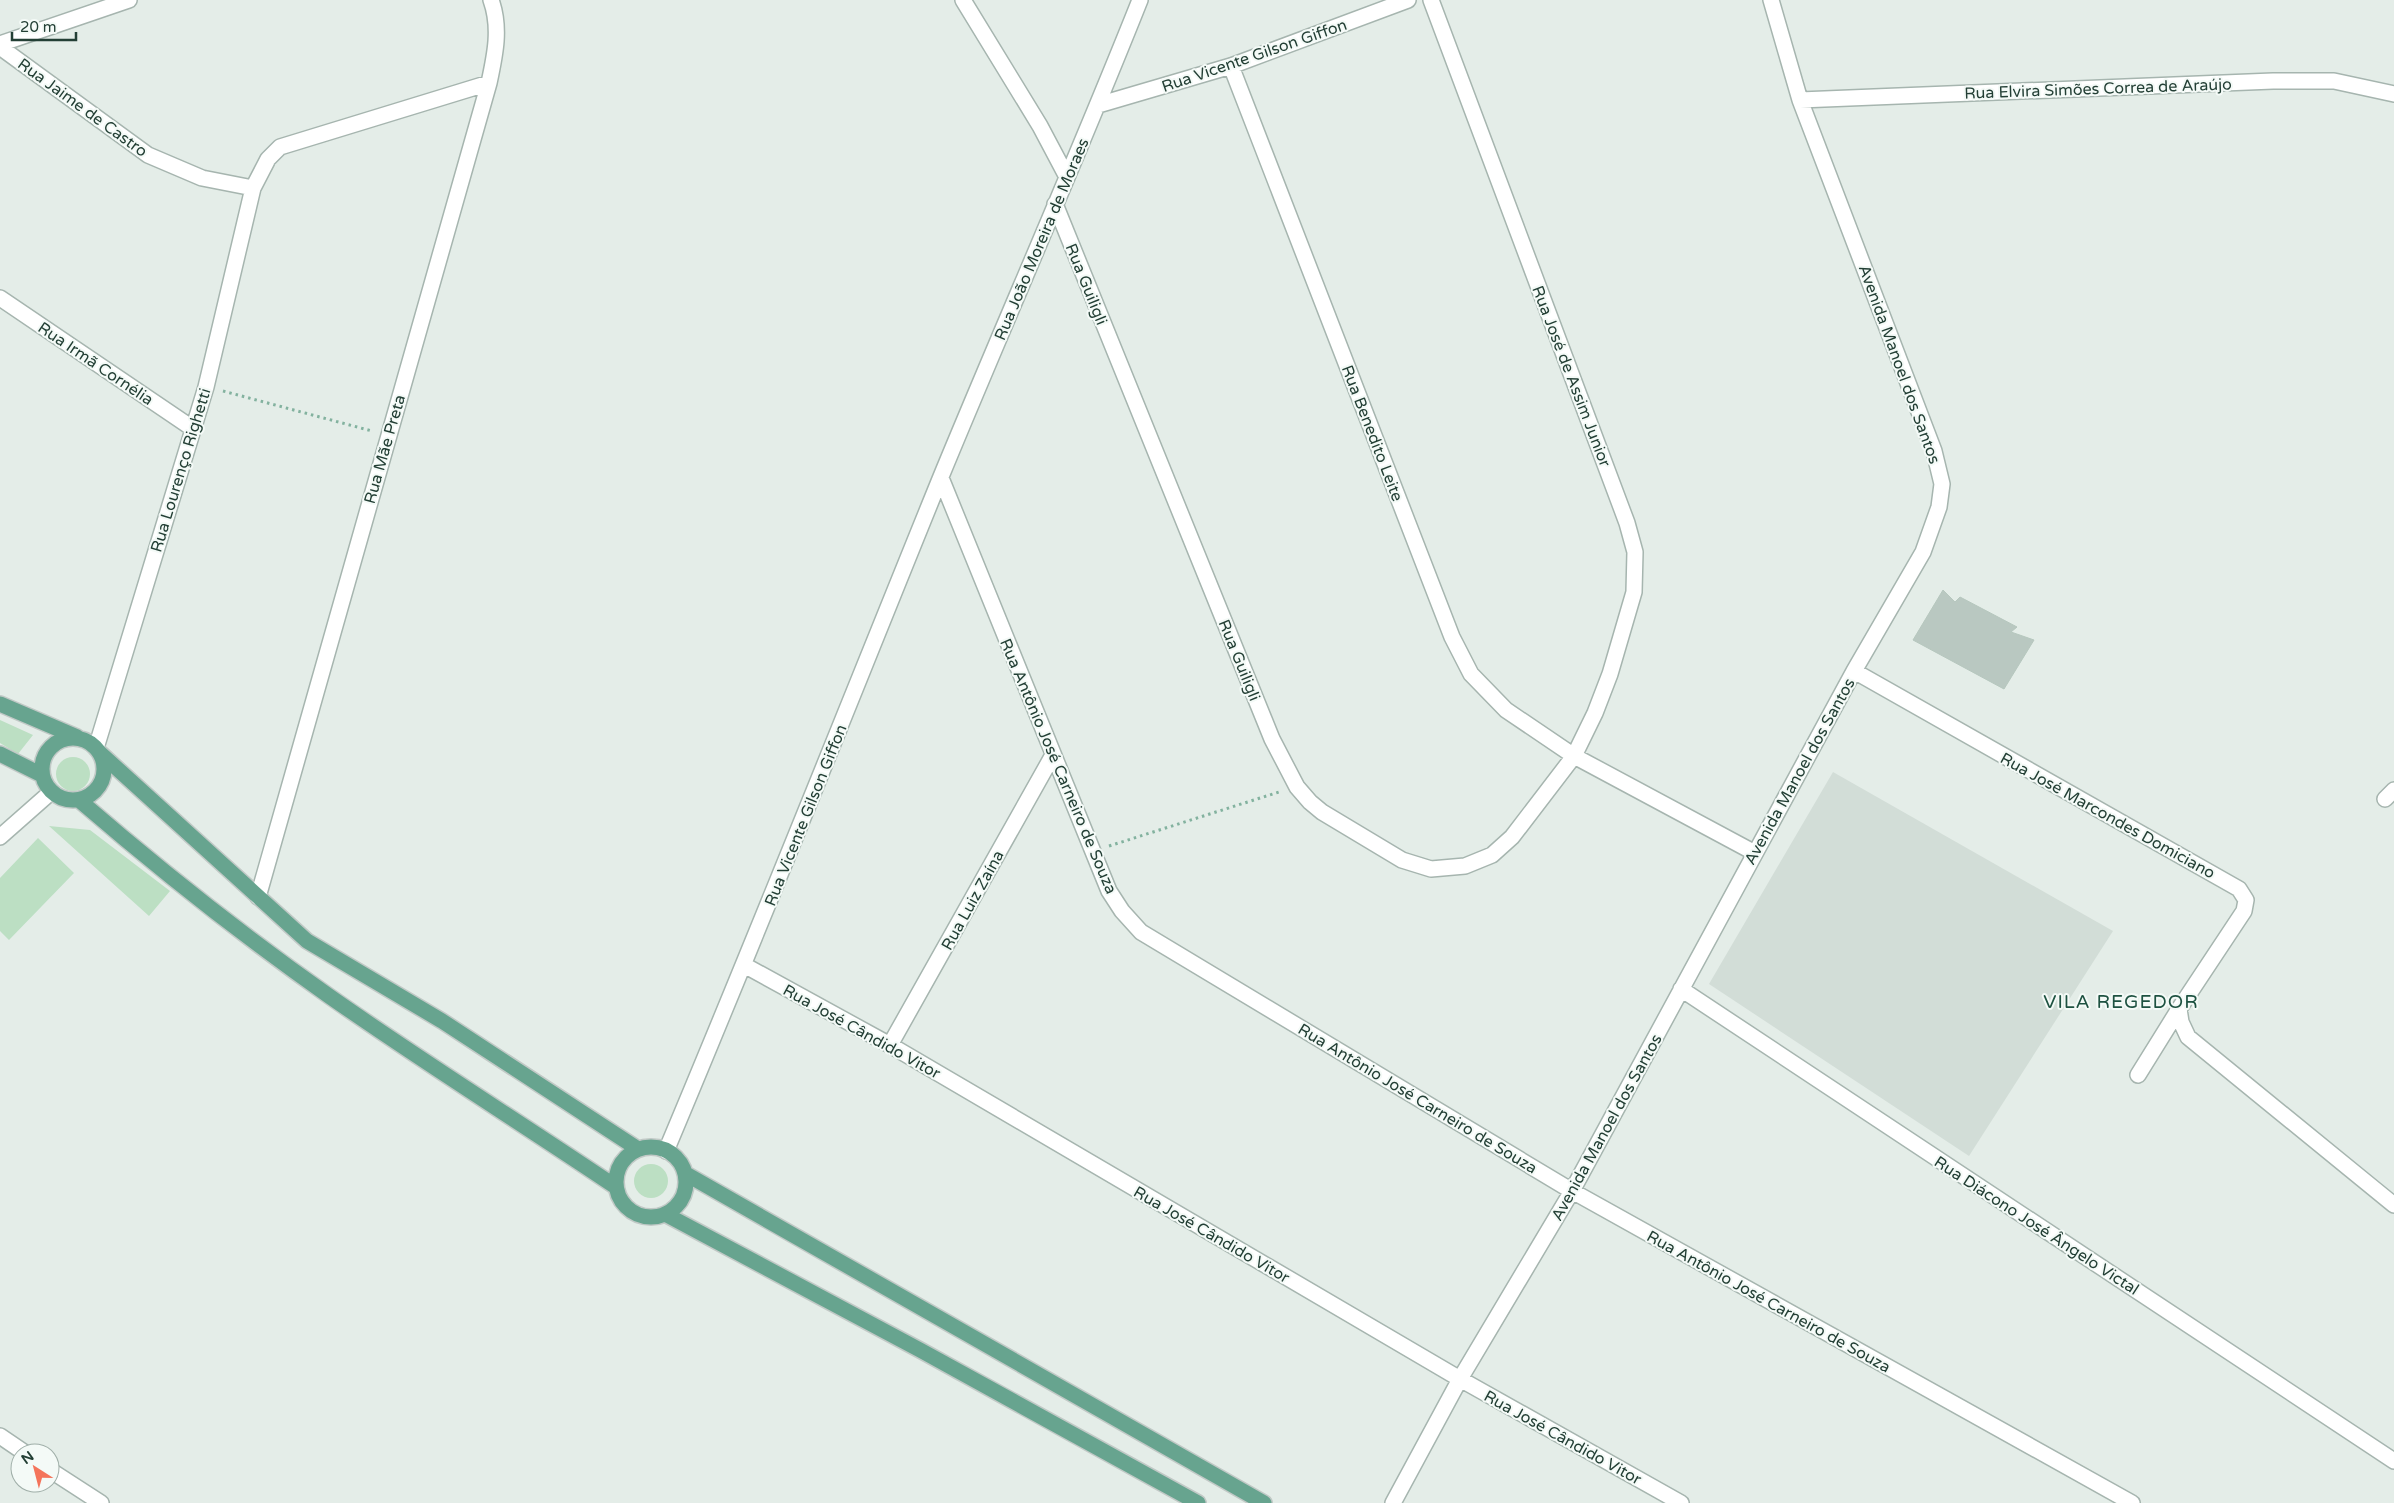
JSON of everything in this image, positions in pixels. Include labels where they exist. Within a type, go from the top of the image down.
[{"type":"main road","points":[[0,704],[80,739],[98,751],[308,941],[442,1020],[638,1149]]},
{"type":"main road","points":[[42,776],[44,758],[55,744],[63,740],[80,739]]},
{"type":"main road","points":[[0,754],[42,776],[51,792],[59,798],[79,800],[96,791],[102,782],[104,763],[98,751]]},
{"type":"main road","points":[[79,800],[229,924],[309,981],[616,1187]]},
{"type":"main road","points":[[686,1174],[685,1190],[681,1201],[664,1214],[650,1217],[638,1214],[627,1208],[620,1198],[616,1187],[617,1174],[621,1163],[629,1155],[638,1149],[649,1147],[666,1151],[678,1160],[686,1174],[1264,1503]]},
{"type":"main road","points":[[664,1214],[911,1345],[1198,1503]]},
{"type":"street","points":[[0,45],[129,0]]},
{"type":"street","name":"Rua Mãe Preta","points":[[258,897],[489,83],[496,44],[497,21],[491,0]]},
{"type":"street","points":[[963,0],[1040,126],[1067,177]]},
{"type":"street","name":"Rua João Moreira de Moraes","points":[[941,478],[1098,105],[1140,0]]},
{"type":"street","name":"Rua José de Assim Junior","points":[[1431,0],[1627,523],[1635,552],[1634,592],[1623,633],[1595,713],[1574,756]]},
{"type":"street","name":"Avenida Manoel dos Santos","points":[[1394,1503],[1460,1380],[1572,1191],[1680,989],[1854,672],[1923,552],[1939,507],[1942,484],[1934,451],[1800,100],[1771,0]]},
{"type":"street","name":"Rua Vicente Gilson Giffon","points":[[1098,105],[1231,66],[1405,1]]},
{"type":"street","name":"Rua Jaime de Castro","points":[[0,45],[148,156],[202,178],[253,188]]},
{"type":"street","name":"Rua Benedito Leite","points":[[1231,66],[1452,637],[1471,674],[1488,694],[1506,710],[1574,756],[1755,853]]},
{"type":"street","name":"Rua Elvira Simões Correa de Araújo","points":[[1800,100],[2273,81],[2334,82],[2394,94]]},
{"type":"street","name":"Rua Lourenço Righetti","points":[[98,751],[192,428],[206,387],[253,188],[268,159],[280,147],[489,83]]},
{"type":"street","name":"Rua Guiligli","points":[[1055,204],[1272,739],[1297,787],[1322,812],[1402,860],[1431,868],[1465,866],[1492,855],[1512,837],[1574,756]]},
{"type":"street","name":"Rua Irmã Cornélia","points":[[0,298],[192,428]]},
{"type":"street","name":"Rua Vicente Gilson Giffon","points":[[666,1151],[744,965],[941,478]]},
{"type":"street","name":"Rua Antônio José Carneiro de Souza","points":[[941,478],[1109,891],[1122,912],[1141,932],[1572,1191],[2132,1503]]},
{"type":"street","name":"Rua José Marcondes Domiciano","points":[[1854,672],[2239,889],[2246,900],[2244,911],[2138,1075]]},
{"type":"street","name":"Rua Luiz Zaína","points":[[890,1045],[1053,755]]},
{"type":"street","points":[[0,837],[51,792]]},
{"type":"street","name":"Rua José Cândido Vitor","points":[[744,965],[890,1045],[1460,1380],[1681,1503]]},
{"type":"street","name":"Rua Diácono José Ângelo Victal","points":[[1680,989],[2394,1461]]},
{"type":"street","points":[[2179,1009],[2180,1022],[2188,1037],[2394,1205]]},
{"type":"street","points":[[60,1476],[101,1503]]},
{"type":"path","points":[[206,387],[388,436]]},
{"type":"path","points":[[1092,852],[1297,787]]},
{"type":"shaded area","points":[[1833,772],[2113,931],[1969,1156],[1709,984]]},
{"type":"green space","points":[[0,720],[33,735],[18,754],[0,743]]},
{"type":"green space","points":[[73,757],[85,762],[90,774],[85,786],[73,791],[61,786],[56,774],[61,762]]},
{"type":"green space","points":[[49,826],[90,830],[170,891],[149,916]]},
{"type":"green space","points":[[38,838],[74,873],[9,940],[0,931],[0,878]]},
{"type":"green space","points":[[651,1164],[663,1169],[668,1181],[663,1193],[651,1198],[639,1193],[634,1181],[639,1169]]},
{"type":"building","points":[[1943,590],[1955,602],[1960,597],[2017,627],[2011,632],[2034,640],[2004,689],[1913,640]]},
{"type":"district","name":"VILA REGEDOR","points":[[2121,1001]]}]
